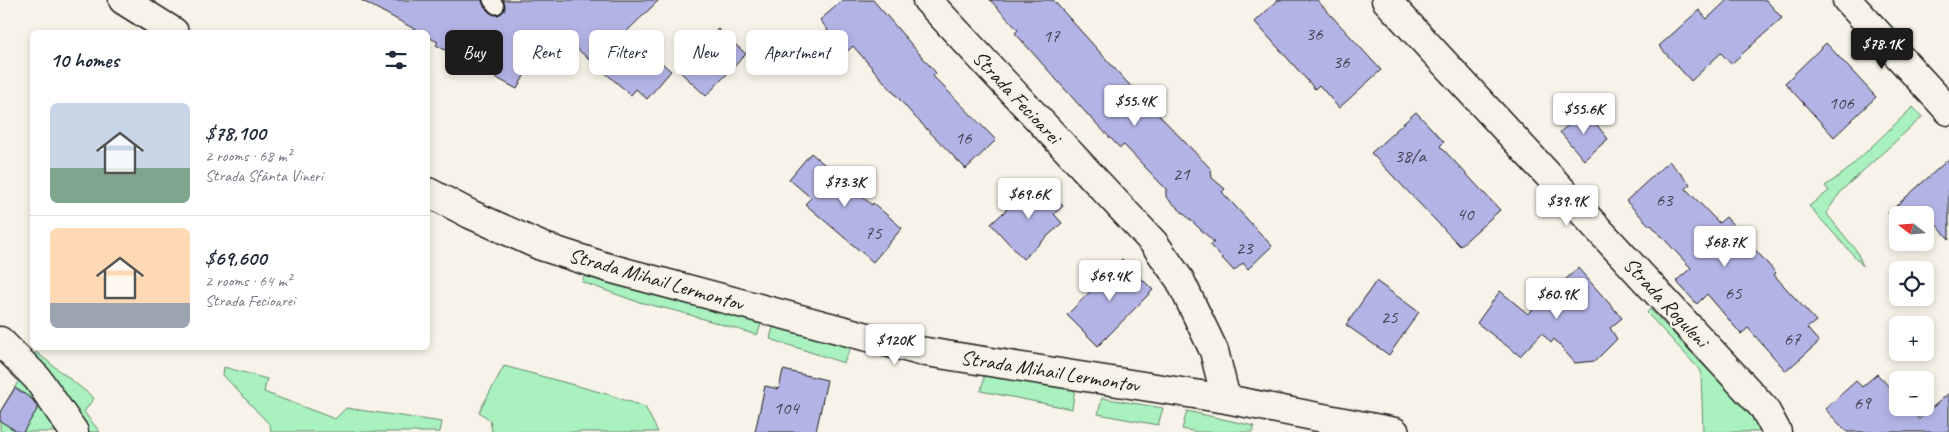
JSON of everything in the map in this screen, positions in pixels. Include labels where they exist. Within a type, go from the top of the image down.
[{"type":"street","points":[[123,0],[171,30]]},
{"type":"street","name":"Strada Fecioarei","points":[[927,0],[1154,244],[1180,280],[1214,351],[1226,399]]},
{"type":"street","name":"Strada Roguleni","points":[[1386,0],[1764,408],[1777,432]]},
{"type":"street","points":[[1847,0],[1949,110]]},
{"type":"street","name":"Strada Mihail Lermontov","points":[[430,193],[470,214],[541,246],[609,268],[920,351],[1226,399],[1395,432]]},
{"type":"street","points":[[0,341],[37,378],[74,432]]},
{"type":"green space","points":[[1913,107],[1922,117],[1842,190],[1826,213],[1856,250],[1863,266],[1809,206],[1829,191],[1825,186],[1846,171]]},
{"type":"green space","points":[[586,271],[763,320],[757,335],[635,301],[582,282]]},
{"type":"green space","points":[[1650,309],[1754,418],[1761,432],[1703,432],[1701,371],[1647,313]]},
{"type":"green space","points":[[774,323],[853,342],[844,363],[770,339]]},
{"type":"green space","points":[[36,352],[94,398],[84,412],[100,432],[0,432],[0,412]]},
{"type":"green space","points":[[504,366],[607,394],[645,407],[658,432],[492,432],[490,420],[479,412]]},
{"type":"green space","points":[[224,367],[267,379],[264,392],[335,419],[346,408],[442,422],[440,432],[271,432],[270,425],[223,375]]},
{"type":"green space","points":[[985,373],[1075,387],[1072,409],[981,391]]},
{"type":"green space","points":[[1102,398],[1163,408],[1158,425],[1098,414]]},
{"type":"green space","points":[[1187,411],[1254,426],[1253,432],[1196,432],[1182,429]]},
{"type":"building","points":[[361,0],[482,0],[489,12],[497,15],[505,10],[503,0],[659,0],[628,30],[589,30],[589,59],[579,51],[579,30],[513,30],[513,75],[525,75],[517,89],[491,75],[503,75],[503,30],[445,30],[445,50],[436,45],[438,42],[430,38],[430,30],[416,30]]},
{"type":"building","points":[[843,0],[873,0],[936,73],[933,76],[996,140],[966,169],[914,116],[853,46],[848,51],[848,30],[828,30],[820,20]]},
{"type":"building","points":[[990,0],[1053,0],[1124,79],[1211,169],[1212,178],[1225,189],[1222,192],[1272,246],[1248,269],[1243,263],[1234,271],[1210,245],[1214,242],[1166,197],[1166,189],[1124,145],[1120,148],[1087,114],[1015,33],[1018,30]]},
{"type":"building","points":[[1278,0],[1317,0],[1381,70],[1339,108],[1319,85],[1315,89],[1255,22]]},
{"type":"building","points":[[1727,0],[1766,0],[1782,18],[1731,64],[1721,53],[1691,81],[1659,46],[1699,10],[1707,19]]},
{"type":"building","points":[[1826,43],[1876,97],[1834,137],[1785,83]]},
{"type":"building","points":[[736,45],[746,54],[736,64]]},
{"type":"building","points":[[664,65],[671,71],[647,99],[636,89],[631,95],[608,75],[664,75]]},
{"type":"building","points":[[683,75],[726,75],[706,96]]},
{"type":"building","points":[[1585,110],[1608,139],[1584,160],[1560,132]]},
{"type":"building","points":[[1416,112],[1444,142],[1440,146],[1500,210],[1460,246],[1371,153]]},
{"type":"building","points":[[811,153],[902,228],[873,262],[805,204],[811,198],[789,179]]},
{"type":"building","points":[[1949,159],[1949,239],[1934,222],[1934,206],[1896,206]]},
{"type":"building","points":[[1669,161],[1690,184],[1686,189],[1719,223],[1726,217],[1776,273],[1774,275],[1816,321],[1807,328],[1819,342],[1786,371],[1748,328],[1741,334],[1707,294],[1697,304],[1676,281],[1691,268],[1626,201]]},
{"type":"building","points":[[1039,180],[1063,206],[1054,214],[1062,223],[1023,259],[991,224]]},
{"type":"building","points":[[1122,259],[1153,290],[1098,346],[1067,315]]},
{"type":"building","points":[[1578,268],[1622,318],[1610,328],[1617,339],[1595,361],[1575,363],[1554,339],[1551,343],[1542,333],[1520,356],[1477,323],[1500,291],[1528,314]]},
{"type":"building","points":[[1376,281],[1419,312],[1389,355],[1346,325]]},
{"type":"building","points":[[783,370],[827,380],[816,432],[755,432],[765,386],[779,389]]},
{"type":"building","points":[[1877,374],[1889,387],[1889,416],[1916,416],[1919,419],[1922,416],[1934,416],[1934,406],[1949,393],[1949,432],[1847,432],[1825,409],[1856,381],[1862,387]]},
{"type":"building","points":[[15,388],[32,399],[38,408],[23,432],[18,432],[0,421],[0,412]]}]
